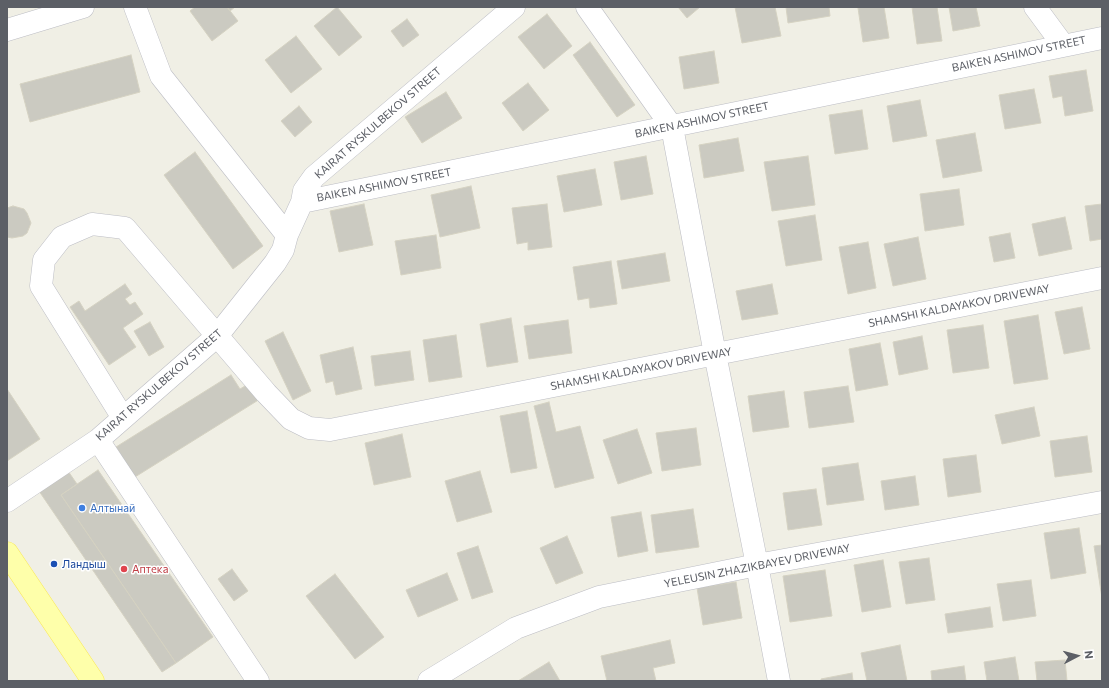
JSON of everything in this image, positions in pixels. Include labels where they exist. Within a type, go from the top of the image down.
[{"type":"main road","points":[[7,553],[93,681]]},
{"type":"street","points":[[7,30],[83,7]]},
{"type":"street","points":[[135,7],[161,76],[287,234]]},
{"type":"street","name":"KAIRAT RYSKULBEKOV STREET","points":[[7,501],[98,440],[217,336],[275,263],[283,250],[287,234],[302,202],[304,191],[314,177],[514,7]]},
{"type":"street","points":[[587,7],[672,127],[779,681]]},
{"type":"street","points":[[1035,7],[1064,45]]},
{"type":"street","name":"BAIKEN ASHIMOV STREET","points":[[302,202],[1102,38]]},
{"type":"street","name":"SHAMSHI KALDAYAKOV DRIVEWAY","points":[[123,418],[41,286],[44,260],[62,237],[92,224],[125,228],[266,393],[291,419],[309,428],[330,430],[1102,278]]},
{"type":"street","points":[[98,440],[258,681]]},
{"type":"street","name":"YELEUSIN ZHAZIKBAYEV DRIVEWAY","points":[[429,681],[516,628],[599,597],[757,565],[1102,502]]},
{"type":"building","points":[[195,7],[227,7],[238,21],[212,41],[190,11]]},
{"type":"building","points":[[227,7],[235,7],[230,11]]},
{"type":"building","points":[[337,7],[362,37],[339,56],[314,26]]},
{"type":"building","points":[[678,7],[700,7],[687,18]]},
{"type":"building","points":[[735,7],[775,7],[781,36],[742,43]]},
{"type":"building","points":[[786,7],[829,7],[830,16],[788,23]]},
{"type":"building","points":[[884,7],[889,38],[863,42],[858,8]]},
{"type":"building","points":[[912,7],[937,7],[942,41],[917,44]]},
{"type":"building","points":[[949,7],[976,7],[980,26],[953,31]]},
{"type":"building","points":[[547,14],[572,46],[544,69],[518,37]]},
{"type":"building","points":[[407,19],[419,35],[403,47],[391,31]]},
{"type":"building","points":[[296,36],[322,69],[291,93],[265,60]]},
{"type":"building","points":[[590,42],[635,105],[617,117],[573,55]]},
{"type":"building","points":[[714,51],[719,83],[684,89],[679,57]]},
{"type":"building","points":[[131,55],[140,92],[30,122],[20,84]]},
{"type":"building","points":[[1086,70],[1093,111],[1065,116],[1062,96],[1053,98],[1049,76]]},
{"type":"building","points":[[528,83],[549,110],[523,131],[502,103]]},
{"type":"building","points":[[1034,89],[1041,123],[1005,129],[999,95]]},
{"type":"building","points":[[446,92],[462,118],[422,143],[405,117]]},
{"type":"building","points":[[920,100],[927,136],[893,142],[887,106]]},
{"type":"building","points":[[299,106],[312,122],[295,137],[281,121]]},
{"type":"building","points":[[862,110],[868,149],[835,154],[829,115]]},
{"type":"building","points":[[975,133],[982,171],[943,178],[936,140]]},
{"type":"building","points":[[738,138],[744,171],[704,178],[699,145]]},
{"type":"building","points":[[195,152],[263,246],[233,269],[164,175]]},
{"type":"building","points":[[646,156],[653,194],[621,200],[614,162]]},
{"type":"building","points":[[808,156],[815,205],[772,211],[764,162]]},
{"type":"building","points":[[595,169],[602,205],[564,212],[557,176]]},
{"type":"building","points":[[471,186],[480,228],[440,237],[431,195]]},
{"type":"building","points":[[959,189],[964,225],[925,231],[920,194]]},
{"type":"building","points":[[364,204],[373,245],[339,252],[330,211]]},
{"type":"building","points":[[547,204],[552,247],[528,250],[528,242],[517,244],[512,208]]},
{"type":"building","points":[[1102,204],[1102,239],[1090,241],[1085,206]]},
{"type":"building","points":[[13,206],[24,209],[31,223],[27,233],[23,236],[12,238],[7,237],[7,208]]},
{"type":"building","points":[[815,215],[822,260],[786,266],[778,221]]},
{"type":"building","points":[[1065,217],[1072,249],[1039,256],[1032,224]]},
{"type":"building","points":[[1010,233],[1015,258],[994,262],[989,237]]},
{"type":"building","points":[[436,235],[441,268],[401,275],[395,241]]},
{"type":"building","points":[[918,237],[926,279],[893,286],[884,244]]},
{"type":"building","points":[[868,242],[876,288],[848,294],[839,247]]},
{"type":"building","points":[[665,253],[670,281],[622,289],[617,261]]},
{"type":"building","points":[[611,261],[617,304],[590,308],[589,298],[578,300],[573,267]]},
{"type":"building","points":[[125,284],[132,294],[125,299],[130,305],[135,302],[143,314],[123,328],[136,347],[109,365],[70,307],[79,301],[85,311]]},
{"type":"building","points":[[772,284],[778,314],[742,320],[736,291]]},
{"type":"building","points":[[1082,307],[1090,349],[1064,354],[1055,312]]},
{"type":"building","points":[[1038,315],[1048,379],[1014,384],[1004,321]]},
{"type":"building","points":[[511,318],[518,362],[487,367],[480,324]]},
{"type":"building","points":[[568,320],[572,353],[529,359],[524,326]]},
{"type":"building","points":[[150,322],[164,347],[149,356],[134,331]]},
{"type":"building","points":[[983,325],[989,368],[953,373],[947,330]]},
{"type":"building","points":[[283,332],[311,391],[293,400],[265,341]]},
{"type":"building","points":[[456,335],[462,377],[429,382],[423,340]]},
{"type":"building","points":[[922,336],[928,369],[899,375],[893,342]]},
{"type":"building","points":[[880,343],[888,385],[856,391],[849,349]]},
{"type":"building","points":[[353,347],[362,389],[336,395],[333,381],[326,383],[320,355]]},
{"type":"building","points":[[410,351],[414,380],[375,386],[371,356]]},
{"type":"building","points":[[231,375],[240,389],[250,383],[260,399],[135,477],[116,447]]},
{"type":"building","points":[[848,386],[854,422],[809,428],[804,392]]},
{"type":"building","points":[[7,389],[40,439],[7,461]]},
{"type":"building","points":[[784,391],[789,427],[753,432],[748,396]]},
{"type":"building","points":[[549,402],[556,432],[580,426],[594,478],[555,488],[534,406]]},
{"type":"building","points":[[1034,407],[1040,436],[1002,444],[995,415]]},
{"type":"building","points":[[527,411],[537,468],[511,473],[500,416]]},
{"type":"building","points":[[696,428],[701,465],[662,471],[656,433]]},
{"type":"building","points":[[637,429],[652,473],[618,484],[603,440]]},
{"type":"building","points":[[402,434],[411,477],[374,485],[365,443]]},
{"type":"building","points":[[1087,436],[1092,472],[1055,477],[1050,441]]},
{"type":"building","points":[[976,455],[981,492],[948,497],[943,459]]},
{"type":"building","points":[[858,463],[864,500],[827,505],[822,468]]},
{"type":"building","points":[[98,470],[213,637],[176,663],[61,495]]},
{"type":"building","points":[[68,471],[77,484],[61,495],[176,663],[162,672],[39,491]]},
{"type":"building","points":[[480,471],[492,512],[457,522],[445,481]]},
{"type":"building","points":[[915,476],[919,505],[885,510],[881,481]]},
{"type":"building","points":[[816,489],[822,525],[788,530],[783,493]]},
{"type":"building","points":[[693,509],[699,547],[656,553],[651,515]]},
{"type":"building","points":[[641,512],[648,551],[618,557],[611,517]]},
{"type":"building","points":[[1079,528],[1086,573],[1051,579],[1044,533]]},
{"type":"building","points":[[567,536],[583,573],[556,584],[540,548]]},
{"type":"building","points":[[1102,545],[1102,598],[1094,546]]},
{"type":"building","points":[[478,546],[493,592],[472,599],[457,553]]},
{"type":"building","points":[[929,558],[935,600],[906,604],[899,562]]},
{"type":"building","points":[[883,560],[891,607],[862,612],[854,565]]},
{"type":"building","points":[[232,569],[248,591],[234,601],[218,579]]},
{"type":"building","points":[[825,570],[832,616],[790,622],[783,576]]},
{"type":"building","points":[[447,573],[458,600],[418,617],[406,590]]},
{"type":"building","points":[[335,574],[384,637],[355,659],[306,596]]},
{"type":"building","points":[[1031,580],[1036,616],[1003,621],[997,584]]},
{"type":"building","points":[[736,582],[742,618],[703,625],[697,588]]},
{"type":"building","points":[[990,607],[993,627],[948,633],[945,614]]},
{"type":"building","points":[[670,640],[675,663],[653,668],[656,681],[607,681],[601,656]]},
{"type":"building","points":[[900,645],[907,681],[867,681],[861,653]]},
{"type":"building","points":[[1015,657],[1019,681],[987,681],[984,662]]},
{"type":"building","points":[[1065,660],[1067,681],[1037,681],[1035,662]]},
{"type":"building","points":[[549,662],[560,681],[518,681]]},
{"type":"building","points":[[964,666],[966,681],[932,681],[931,671]]},
{"type":"building","points":[[852,673],[853,681],[821,681],[821,679]]},
{"type":"place","name":"Алтынай","points":[[82,508]]},
{"type":"place","name":"Ландыш","points":[[54,564]]},
{"type":"place","name":"Аптека","points":[[124,569]]}]
